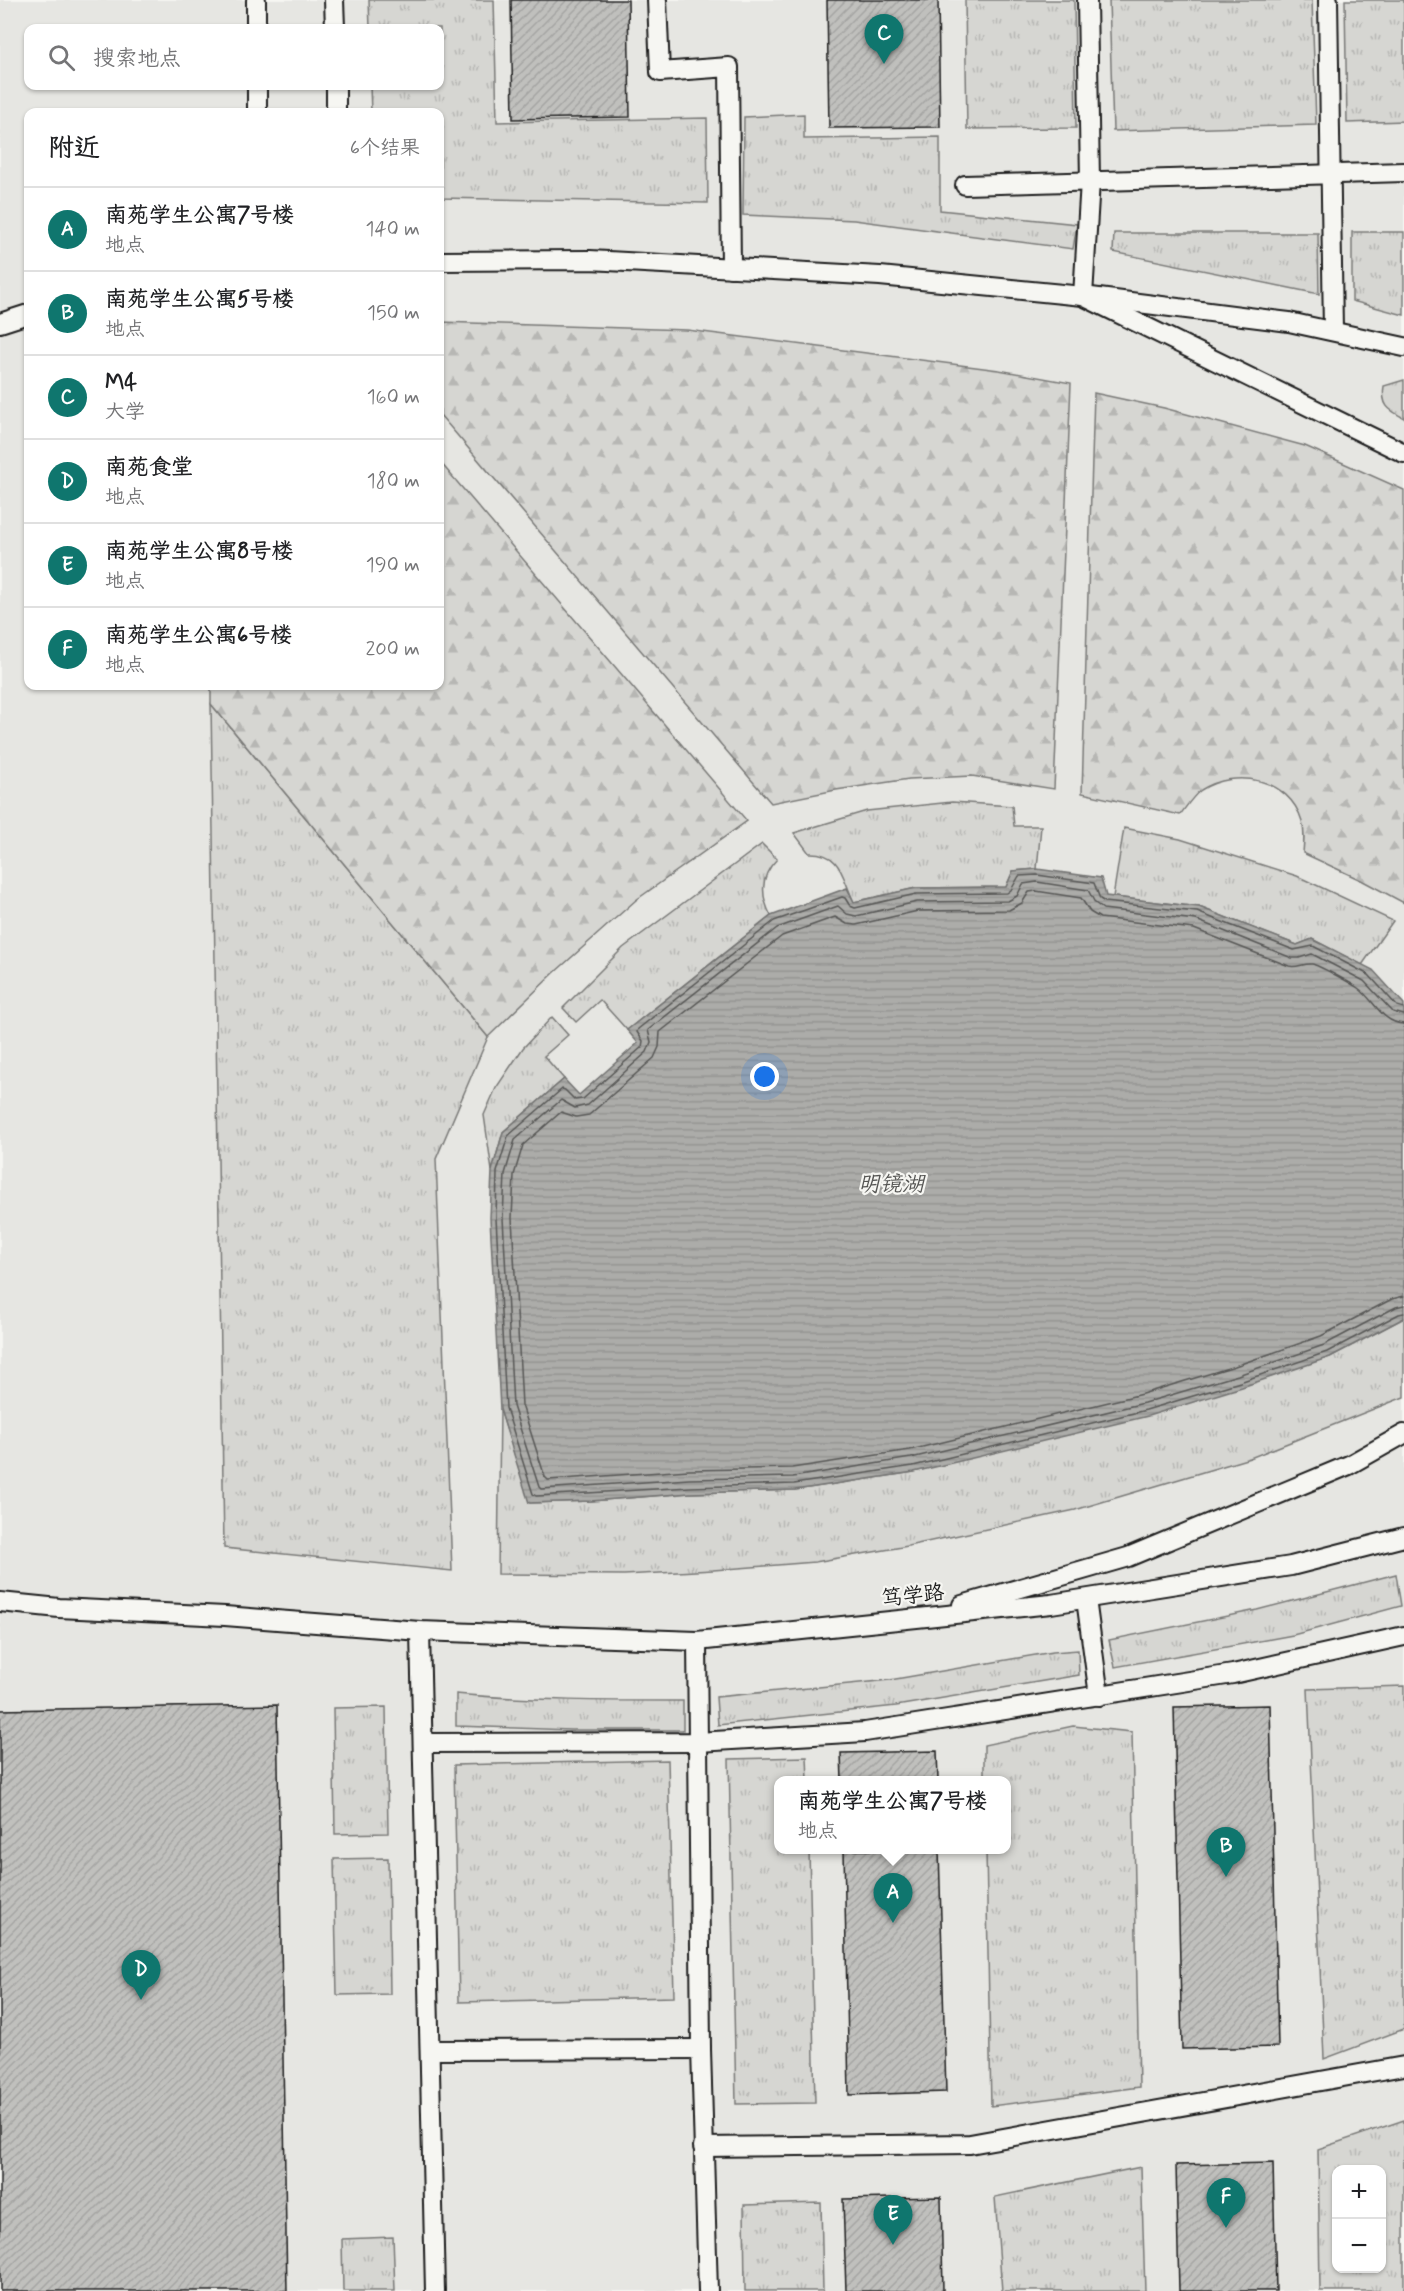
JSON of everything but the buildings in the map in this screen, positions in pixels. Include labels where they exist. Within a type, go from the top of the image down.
[{"type":"lane","points":[[256,0],[256,24]]},
{"type":"lane","points":[[334,0],[335,24]]},
{"type":"lane","points":[[657,0],[660,72],[729,67],[731,268]]},
{"type":"lane","points":[[1083,296],[1090,181],[1087,0]]},
{"type":"lane","points":[[1328,0],[1334,331]]},
{"type":"lane","points":[[256,90],[257,108]]},
{"type":"lane","points":[[336,90],[336,108]]},
{"type":"lane","points":[[965,185],[1404,172]]},
{"type":"lane","points":[[444,261],[590,260],[880,276],[1083,296],[1288,322],[1404,347]]},
{"type":"lane","points":[[1083,296],[1404,453]]},
{"type":"lane","points":[[0,323],[24,315]]},
{"type":"lane","points":[[916,1618],[1128,1557],[1349,1465],[1404,1434]]},
{"type":"lane","name":"笃学路","points":[[0,1602],[59,1608],[225,1616],[420,1631],[697,1641],[1051,1604],[1291,1566],[1402,1542]]},
{"type":"lane","points":[[1086,1599],[1099,1696]]},
{"type":"lane","points":[[420,1631],[435,2291]]},
{"type":"lane","points":[[423,1743],[698,1742],[865,1732],[1233,1674],[1404,1636]]},
{"type":"lane","points":[[697,1641],[701,2049],[708,2291]]},
{"type":"lane","points":[[431,2050],[701,2049]]},
{"type":"lane","points":[[704,2147],[970,2144],[1404,2067]]},
{"type":"shaded area","points":[[0,0],[1404,0],[1404,2291],[0,2291]]},
{"type":"green space","points":[[369,0],[494,0],[497,122],[707,118],[708,203],[444,198],[444,108],[371,108],[370,90],[444,90],[444,24],[370,24]]},
{"type":"green space","points":[[965,0],[1074,0],[1076,128],[967,129]]},
{"type":"green space","points":[[1109,0],[1312,0],[1316,125],[1113,131]]},
{"type":"green space","points":[[1345,0],[1404,0],[1404,121],[1347,123]]},
{"type":"green space","points":[[804,114],[804,139],[940,137],[940,210],[1077,224],[1073,249],[854,220],[743,215],[744,117]]},
{"type":"green space","points":[[1352,232],[1404,232],[1404,315],[1352,301]]},
{"type":"green space","points":[[1114,233],[1318,233],[1319,294],[1113,252]]},
{"type":"green space","points":[[444,322],[687,330],[999,370],[1071,383],[1054,789],[972,776],[909,779],[771,803],[444,420]]},
{"type":"green space","points":[[1404,380],[1404,418],[1387,406],[1383,393],[1384,386]]},
{"type":"green space","points":[[1094,393],[1164,408],[1305,446],[1404,490],[1404,903],[1303,853],[1303,825],[1295,806],[1274,786],[1260,781],[1245,779],[1215,783],[1198,792],[1180,815],[1082,793]]},
{"type":"green space","points":[[444,467],[747,821],[636,900],[554,973],[488,1037],[211,704],[211,690],[444,690]]},
{"type":"green space","points":[[211,704],[488,1037],[436,1159],[452,1571],[224,1548]]},
{"type":"green space","points":[[952,802],[1012,806],[1014,826],[1041,826],[1037,869],[1013,871],[1006,887],[916,888],[854,902],[835,862],[820,854],[809,853],[794,833],[867,811]]},
{"type":"green space","points":[[1124,828],[1180,839],[1297,876],[1393,921],[1362,965],[1312,939],[1297,945],[1199,907],[1113,897]]},
{"type":"green space","points":[[762,844],[777,859],[767,872],[764,886],[765,901],[771,916],[627,1030],[600,1000],[576,1022],[563,1008],[623,948]]},
{"type":"green space","points":[[552,1017],[568,1035],[544,1056],[564,1079],[503,1132],[492,1171],[484,1115],[496,1088],[523,1048]]},
{"type":"green space","points":[[1404,1318],[1404,1397],[1250,1458],[1075,1510],[908,1546],[815,1562],[624,1575],[498,1574],[500,1409],[530,1503],[591,1501],[690,1493],[795,1490],[914,1472],[1330,1357]]},
{"type":"green space","points":[[1396,1574],[1401,1606],[1293,1635],[1115,1667],[1109,1640],[1257,1610]]},
{"type":"green space","points":[[1078,1650],[1079,1675],[896,1706],[718,1725],[716,1697],[890,1680],[1053,1652]]},
{"type":"green space","points":[[1404,1686],[1404,2029],[1324,2059],[1308,1689]]},
{"type":"green space","points":[[456,1694],[598,1701],[683,1701],[683,1730],[571,1730],[456,1726]]},
{"type":"green space","points":[[386,1707],[388,1833],[335,1834],[333,1708]]},
{"type":"green space","points":[[1073,1726],[1132,1732],[1139,2087],[991,2106],[986,1854],[1011,1854],[1011,1776],[984,1776],[984,1745]]},
{"type":"green space","points":[[807,1757],[808,1776],[774,1776],[774,1854],[809,1854],[815,2103],[736,2104],[729,1759]]},
{"type":"green space","points":[[668,1760],[674,1997],[459,2002],[454,1765]]},
{"type":"green space","points":[[388,1858],[390,1994],[337,1995],[334,1859]]},
{"type":"green space","points":[[1404,2120],[1404,2291],[1320,2291],[1318,2149]]},
{"type":"green space","points":[[1141,2167],[1145,2291],[1002,2291],[995,2197]]},
{"type":"green space","points":[[821,2203],[823,2291],[745,2291],[744,2205]]},
{"type":"green space","points":[[393,2237],[395,2291],[343,2291],[342,2239]]},
{"type":"water","name":"明镜湖","points":[[1037,869],[1101,878],[1106,896],[1199,907],[1297,945],[1312,939],[1373,970],[1404,1004],[1404,1318],[1330,1357],[1242,1387],[1148,1416],[914,1472],[795,1490],[690,1493],[591,1501],[529,1503],[500,1409],[490,1218],[492,1171],[503,1132],[564,1079],[579,1095],[638,1043],[627,1030],[771,916],[847,888],[854,902],[916,888],[1006,887],[1013,871]]},
{"type":"place","name":"M4","points":[[884,64]]},
{"type":"place","name":"南苑学生公寓5号楼","points":[[1226,1877]]},
{"type":"place","name":"南苑学生公寓7号楼","points":[[893,1923]]},
{"type":"place","name":"南苑食堂","points":[[141,2000]]},
{"type":"place","name":"南苑学生公寓6号楼","points":[[1226,2228]]},
{"type":"place","name":"南苑学生公寓8号楼","points":[[893,2245]]}]
